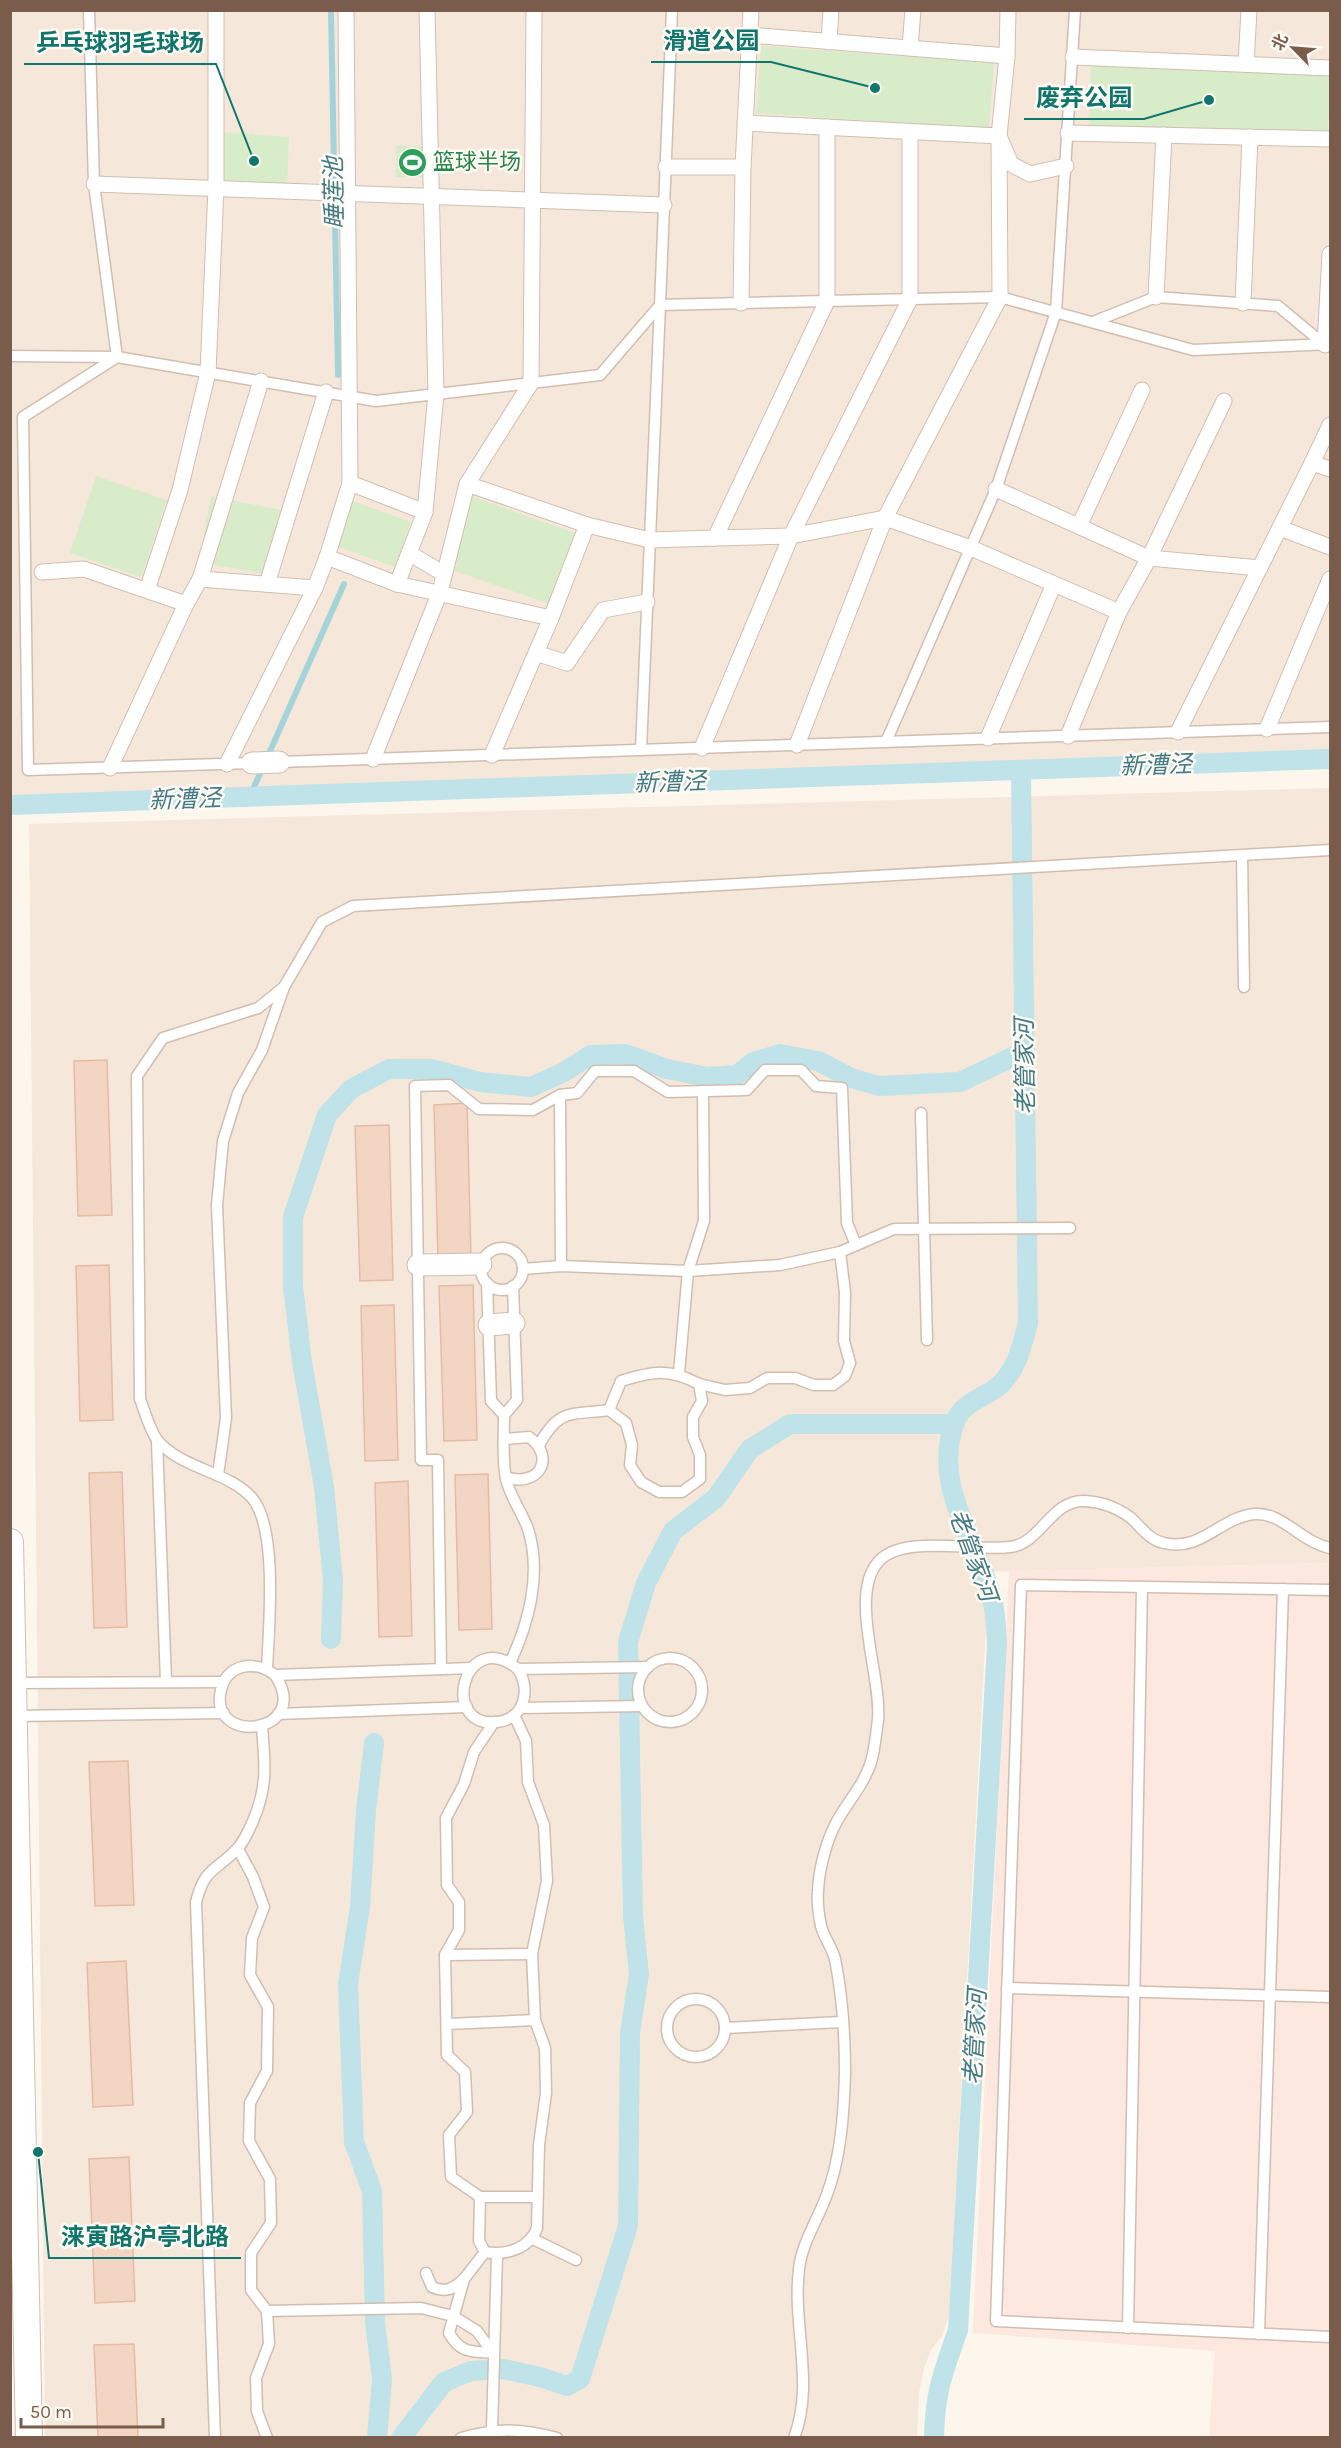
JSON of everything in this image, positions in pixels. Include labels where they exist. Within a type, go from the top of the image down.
[{"type":"street","points":[[147,590],[180,490],[208,372],[216,189],[216,10]]},
{"type":"street","points":[[227,764],[315,588],[350,483],[350,396],[337,193],[346,10]]},
{"type":"street","points":[[397,584],[425,512],[436,394],[427,10]]},
{"type":"street","points":[[373,759],[440,592],[467,484],[531,383],[534,10]]},
{"type":"street","points":[[741,303],[743,167],[751,10]]},
{"type":"street","points":[[829,42],[831,10]]},
{"type":"street","points":[[910,48],[913,10]]},
{"type":"street","points":[[797,745],[885,518],[1000,297],[999,136],[1008,10]]},
{"type":"street","points":[[1246,64],[1249,10]]},
{"type":"street","points":[[749,35],[1006,56]]},
{"type":"street","points":[[1072,57],[1330,68]]},
{"type":"street","points":[[745,123],[999,136]]},
{"type":"street","points":[[715,538],[827,301],[826,127]]},
{"type":"street","points":[[702,748],[791,536],[910,299],[910,132]]},
{"type":"street","points":[[1068,133],[1330,139]]},
{"type":"street","points":[[1156,297],[1164,135]]},
{"type":"street","points":[[999,136],[1011,164],[1030,174],[1066,166]]},
{"type":"street","points":[[1243,303],[1250,137]]},
{"type":"street","points":[[666,167],[743,167]]},
{"type":"street","points":[[94,184],[664,205]]},
{"type":"street","points":[[1328,345],[1330,254]]},
{"type":"street","points":[[110,768],[186,604],[200,579],[261,381]]},
{"type":"street","points":[[1079,526],[1142,390]]},
{"type":"street","points":[[267,584],[326,392]]},
{"type":"street","points":[[1068,736],[1119,612],[1149,558],[1224,401]]},
{"type":"street","points":[[1178,732],[1330,425]]},
{"type":"street","points":[[1312,463],[1330,470]]},
{"type":"street","points":[[350,483],[425,512]]},
{"type":"street","points":[[467,484],[587,525],[650,540],[791,536],[885,518],[971,548],[1119,612]]},
{"type":"street","points":[[996,489],[1149,558],[1260,568]]},
{"type":"street","points":[[492,755],[551,618],[587,525]]},
{"type":"street","points":[[1280,528],[1330,547]]},
{"type":"street","points":[[409,553],[444,574]]},
{"type":"street","points":[[327,557],[397,584],[551,618]]},
{"type":"street","points":[[42,572],[84,568],[186,604]]},
{"type":"street","points":[[200,579],[315,588]]},
{"type":"street","points":[[1267,729],[1330,579]]},
{"type":"street","points":[[988,738],[1054,584]]},
{"type":"street","points":[[536,653],[567,663],[603,610],[647,602]]},
{"type":"street","points":[[418,1265],[484,1274]]},
{"type":"street","points":[[489,1325],[514,1323]]},
{"type":"street","points":[[10,1542],[14,1716],[18,2238],[29,2438]]},
{"type":"lane","points":[[89,10],[94,184],[117,357]]},
{"type":"lane","points":[[641,750],[672,10]]},
{"type":"lane","points":[[886,742],[996,489],[1056,312],[1075,10]]},
{"type":"lane","points":[[10,356],[117,357],[376,401],[600,375],[660,305],[1000,297],[1193,350],[1328,345]]},
{"type":"lane","points":[[1093,322],[1156,297],[1278,306],[1328,345]]},
{"type":"lane","points":[[117,357],[23,417],[28,770],[1330,727]]},
{"type":"lane","points":[[218,1475],[226,1418],[218,1205],[223,1142],[238,1093],[262,1050],[284,987],[322,922],[353,906],[1330,850]]},
{"type":"lane","points":[[1242,856],[1244,987]]},
{"type":"lane","points":[[165,1682],[157,1441],[140,1399],[137,1076],[163,1038],[258,1008],[284,987]]},
{"type":"lane","points":[[441,1669],[438,1460],[422,1460],[415,1086],[449,1085],[479,1109],[533,1110],[560,1095],[577,1093],[595,1071],[634,1071],[668,1092],[747,1090],[765,1070],[801,1070],[816,1086],[842,1088],[847,1223],[856,1245]]},
{"type":"lane","points":[[679,1373],[688,1271],[704,1221],[703,1091]]},
{"type":"lane","points":[[560,1095],[561,1266]]},
{"type":"lane","points":[[921,1113],[927,1340]]},
{"type":"lane","points":[[523,1269],[561,1266],[688,1271],[780,1265],[840,1252],[894,1229],[1070,1228]]},
{"type":"lane","points":[[484,1274],[500,1289],[513,1286],[522,1276],[523,1269],[519,1256],[508,1249],[501,1248],[489,1253],[484,1274],[489,1325],[491,1401],[504,1415]]},
{"type":"lane","points":[[609,1410],[621,1381],[651,1372],[679,1373],[699,1383],[725,1390],[750,1388],[767,1378],[795,1378],[814,1385],[833,1385],[845,1376],[850,1363],[844,1341],[845,1292],[840,1252]]},
{"type":"lane","points":[[426,2273],[432,2287],[443,2292],[454,2288],[491,2253],[526,2245],[533,2240],[537,2228],[536,2197],[546,2093],[545,2048],[535,2019],[532,1954],[546,1881],[544,1825],[528,1782],[526,1741],[518,1712],[526,1688],[514,1666],[532,1603],[533,1556],[528,1528],[513,1504],[506,1477],[504,1415],[517,1401],[513,1286]]},
{"type":"lane","points":[[539,1444],[550,1424],[560,1417],[609,1410],[626,1423],[632,1445],[630,1465],[641,1482],[659,1492],[682,1492],[700,1479],[700,1455],[693,1437],[693,1417],[702,1401],[699,1383]]},
{"type":"lane","points":[[504,1439],[528,1437],[539,1444],[543,1456],[540,1470],[531,1478],[519,1482],[506,1477]]},
{"type":"lane","points":[[14,1716],[224,1713],[241,1726],[262,1727],[278,1714],[283,1694],[271,1672],[267,1528],[252,1497],[218,1475],[187,1463],[157,1441]]},
{"type":"lane","points":[[794,2438],[804,2405],[796,2293],[801,2254],[827,2195],[835,2167],[845,2070],[834,1956],[821,1926],[818,1891],[824,1856],[836,1824],[856,1794],[872,1761],[878,1715],[867,1611],[867,1585],[878,1561],[899,1547],[990,1548],[1021,1545],[1061,1508],[1073,1502],[1087,1501],[1117,1509],[1132,1519],[1149,1537],[1161,1543],[1176,1545],[1194,1543],[1232,1520],[1255,1514],[1282,1520],[1297,1534],[1330,1548]]},
{"type":"lane","points":[[1330,1590],[1021,1585],[996,2321],[1330,2337]]},
{"type":"lane","points":[[1128,2328],[1142,1587]]},
{"type":"lane","points":[[1259,2334],[1283,1589]]},
{"type":"lane","points":[[224,1713],[220,1692],[223,1682],[237,1668],[258,1665],[271,1672],[441,1669],[472,1668],[490,1659],[514,1666],[612,1668],[648,1667],[666,1658],[686,1662],[699,1677],[701,1697],[690,1714],[680,1720],[659,1720],[642,1707],[610,1707],[518,1712],[494,1722],[484,1721],[467,1707],[462,1686],[472,1668]]},
{"type":"lane","points":[[642,1707],[638,1686],[648,1667]]},
{"type":"lane","points":[[13,1683],[223,1682]]},
{"type":"lane","points":[[278,1714],[467,1707]]},
{"type":"lane","points":[[494,1722],[474,1752],[464,1784],[446,1818],[447,1885],[459,1902],[459,1930],[445,1955],[447,2055],[465,2072],[467,2112],[449,2135],[451,2176],[480,2197],[536,2197]]},
{"type":"lane","points":[[215,2438],[196,1902],[201,1884],[211,1869],[238,1849],[262,1800],[266,1774],[262,1727]]},
{"type":"lane","points":[[238,1849],[254,1877],[264,1907],[252,1938],[250,1975],[268,2007],[267,2071],[250,2103],[249,2141],[270,2179],[271,2223],[251,2253],[251,2290],[267,2311],[269,2344],[256,2378],[257,2411],[267,2438]]},
{"type":"lane","points":[[445,1955],[532,1954]]},
{"type":"lane","points":[[1007,1988],[1330,1997]]},
{"type":"lane","points":[[693,1999],[703,2000],[718,2010],[725,2028],[719,2045],[712,2052],[694,2057],[677,2049],[667,2033],[667,2023],[676,2007],[693,1999]]},
{"type":"lane","points":[[447,2024],[535,2019]]},
{"type":"lane","points":[[725,2028],[841,2022]]},
{"type":"lane","points":[[480,2197],[479,2241],[491,2253],[494,2385],[492,2430]]},
{"type":"lane","points":[[533,2240],[576,2260]]},
{"type":"lane","points":[[464,2278],[449,2333],[457,2346],[468,2351],[493,2353]]},
{"type":"lane","points":[[267,2311],[421,2308],[453,2316],[477,2331],[493,2353]]},
{"type":"lane","points":[[461,2438],[492,2430],[528,2430],[557,2438]]},
{"type":"shaded area","points":[[10,11],[1330,11],[1330,752],[11,797]]},
{"type":"shaded area","points":[[1330,788],[1330,1563],[989,1572],[949,2316],[942,2336],[931,2350],[924,2368],[919,2393],[917,2437],[45,2437],[29,824]]},
{"type":"shaded area","points":[[1330,1563],[1330,2437],[1209,2437],[1215,2351],[973,2333],[1009,1571]]},
{"type":"green space","points":[[761,46],[994,63],[989,129],[756,113]]},
{"type":"green space","points":[[1091,65],[1330,74],[1328,135],[1089,125]]},
{"type":"green space","points":[[221,132],[289,137],[287,188],[220,185]]},
{"type":"green space","name":"篮球半场","points":[[396,145],[426,147],[428,177],[396,177]]},
{"type":"green space","points":[[96,476],[167,500],[141,577],[70,553]]},
{"type":"green space","points":[[465,494],[575,533],[550,604],[440,566]]},
{"type":"green space","points":[[211,496],[281,510],[269,575],[199,562]]},
{"type":"green space","points":[[347,499],[411,522],[395,567],[330,544]]},
{"type":"building","points":[[107,1060],[112,1215],[78,1216],[74,1061]]},
{"type":"building","points":[[467,1103],[471,1258],[438,1259],[434,1105]]},
{"type":"building","points":[[389,1125],[393,1280],[360,1281],[355,1126]]},
{"type":"building","points":[[109,1265],[113,1420],[80,1421],[76,1266]]},
{"type":"building","points":[[473,1285],[477,1440],[444,1441],[439,1286]]},
{"type":"building","points":[[394,1305],[398,1460],[365,1461],[361,1306]]},
{"type":"building","points":[[122,1472],[127,1627],[94,1628],[89,1473]]},
{"type":"building","points":[[488,1474],[492,1629],[459,1630],[455,1475]]},
{"type":"building","points":[[408,1481],[412,1636],[379,1637],[375,1483]]},
{"type":"building","points":[[128,1761],[134,1905],[95,1906],[89,1762]]},
{"type":"building","points":[[126,1961],[133,2105],[93,2107],[87,1963]]},
{"type":"building","points":[[129,2157],[135,2301],[95,2303],[89,2159]]},
{"type":"building","points":[[134,2344],[138,2438],[98,2438],[94,2345]]},
{"type":"waterway","name":"睡莲池","points":[[331,10],[338,375]]},
{"type":"waterway","points":[[267,758],[344,584]]},
{"type":"waterway","name":"新漕泾","points":[[10,805],[1330,759]]},
{"type":"waterway","points":[[250,796],[263,767]]},
{"type":"waterway","name":"老管家河","points":[[934,2438],[938,2395],[958,2330],[997,1644],[994,1608],[987,1581],[953,1492],[949,1469],[949,1446],[955,1422],[962,1410],[996,1388],[1009,1375],[1028,1323],[1021,770]]},
{"type":"waterway","points":[[331,1639],[333,1580],[324,1487],[302,1362],[293,1286],[293,1217],[327,1115],[351,1089],[389,1069],[431,1069],[480,1082],[531,1087],[564,1072],[591,1055],[625,1054],[667,1069],[707,1077],[737,1075],[753,1062],[780,1054],[818,1061],[851,1078],[879,1086],[960,1082],[1025,1051]]},
{"type":"waterway","points":[[401,2438],[444,2382],[471,2371],[503,2369],[567,2386],[580,2379],[628,2226],[630,2033],[639,1974],[633,1916],[628,1642],[646,1583],[673,1531],[716,1498],[750,1449],[790,1424],[954,1424]]},
{"type":"waterway","points":[[374,1743],[366,1810],[360,1907],[348,1984],[354,2142],[372,2191],[375,2322],[382,2379],[377,2438]]},
{"type":"place","name":"滑道公园","points":[[875,88]]},
{"type":"place","name":"废弃公园","points":[[1209,100]]},
{"type":"place","name":"乒乓球羽毛球场","points":[[254,161]]},
{"type":"place","name":"篮球半场","points":[[412,162]]},
{"type":"place","name":"涞寅路沪亭北路","points":[[38,2152]]}]
